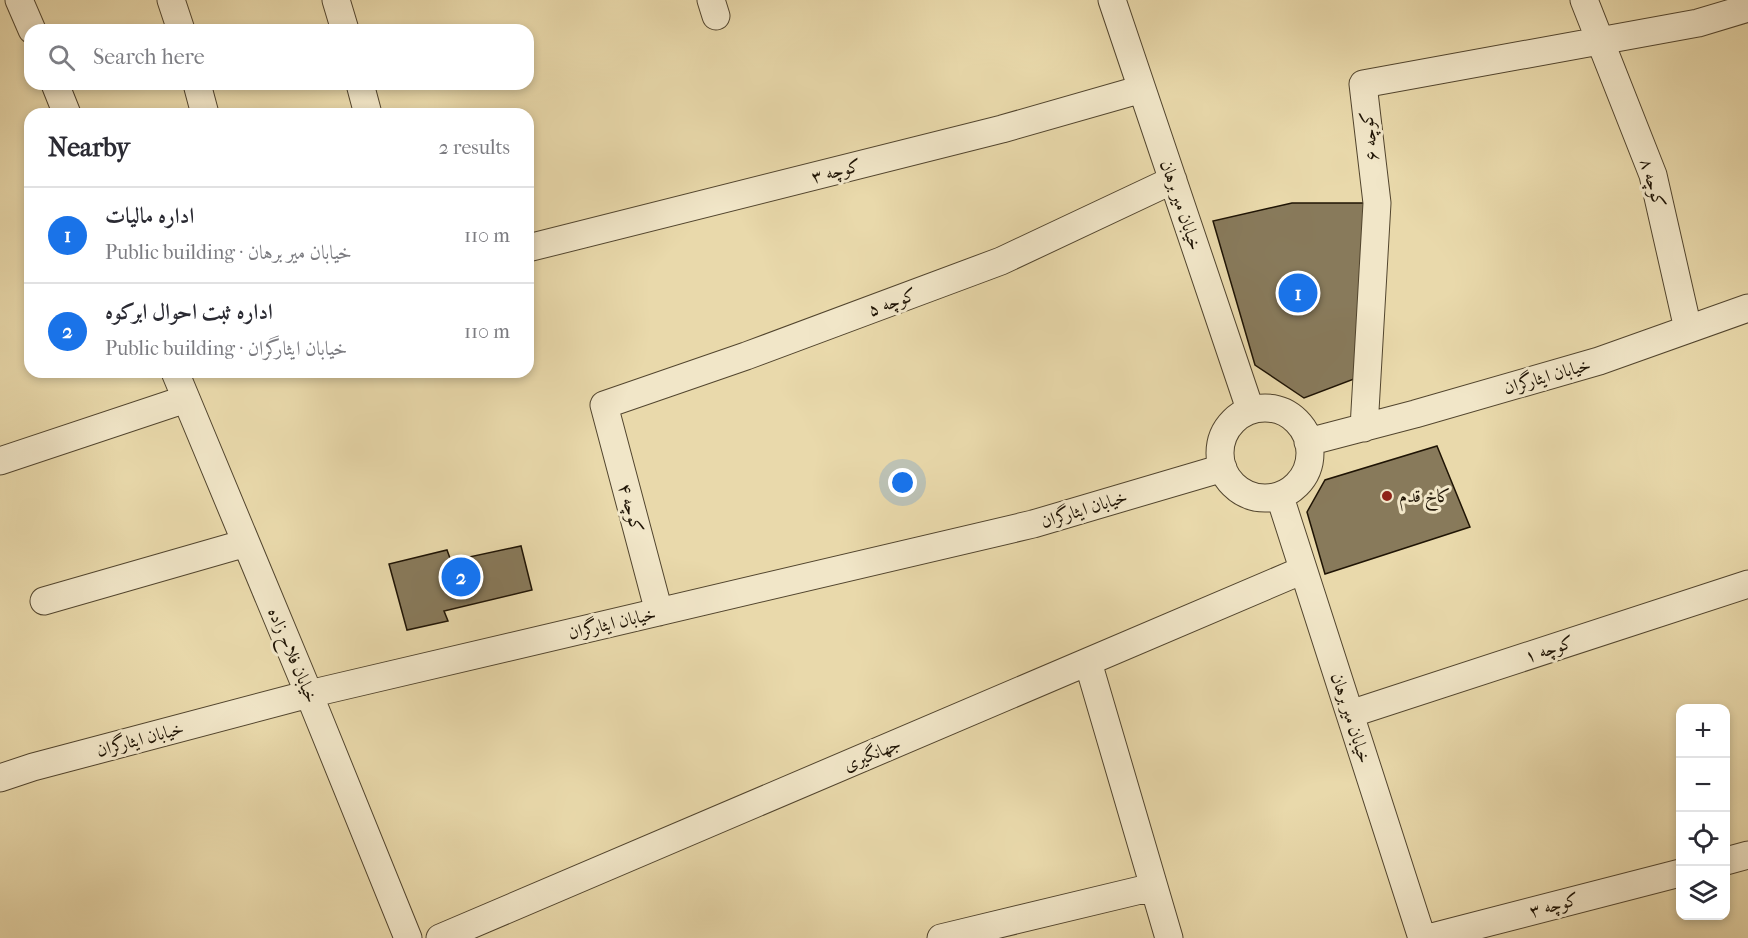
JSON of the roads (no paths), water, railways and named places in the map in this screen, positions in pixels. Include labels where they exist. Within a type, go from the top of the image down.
[{"type":"street","points":[[20,0],[30,24]]},
{"type":"street","points":[[171,0],[179,24]]},
{"type":"street","points":[[336,0],[343,24]]},
{"type":"street","name":"خیابان میر برهان","points":[[1112,0],[1250,409]]},
{"type":"street","name":"کوچه ۸","points":[[1584,0],[1653,175],[1688,329]]},
{"type":"street","points":[[1600,42],[1698,23],[1748,8]]},
{"type":"street","name":"کوچه ۶","points":[[1364,428],[1377,202],[1363,84],[1600,42]]},
{"type":"street","name":"کوچه ۳","points":[[534,246],[1002,129],[1142,89]]},
{"type":"street","points":[[57,90],[65,108]]},
{"type":"street","points":[[199,90],[203,108]]},
{"type":"street","points":[[362,90],[366,108]]},
{"type":"street","name":"کوچه ۵","points":[[604,405],[746,356],[1001,261],[1173,180]]},
{"type":"street","name":"خیابان ایثارگران","points":[[1308,442],[1599,361],[1748,308]]},
{"type":"street","name":"خیابان فلاح زاده","points":[[177,378],[408,938]]},
{"type":"street","points":[[0,461],[186,399]]},
{"type":"street","name":"کوچه ۴","points":[[604,405],[659,612]]},
{"type":"street","points":[[1250,409],[1279,409],[1302,425],[1308,442],[1311,452],[1303,480],[1280,497],[1251,497],[1227,481],[1218,454],[1227,426],[1250,409]]},
{"type":"street","name":"خیابان ایثارگران","points":[[0,778],[33,767],[309,694],[1034,524],[1223,468]]},
{"type":"street","name":"خیابان میر برهان","points":[[1280,497],[1422,938]]},
{"type":"street","points":[[44,602],[246,543]]},
{"type":"street","name":"جهانگیری","points":[[440,938],[1303,570]]},
{"type":"street","name":"کوچه ۱","points":[[1350,714],[1748,585]]},
{"type":"street","points":[[1088,662],[1169,938]]},
{"type":"street","points":[[1730,860],[1748,855]]},
{"type":"street","name":"کوچه ۳","points":[[1428,938],[1676,874]]},
{"type":"street","points":[[940,938],[1153,887]]},
{"type":"place","name":"اداره مالیات","points":[[1298,293]]},
{"type":"place","name":"کاخ قدم","points":[[1387,496]]},
{"type":"place","name":"اداره ثبت احوال ابرکوه","points":[[461,577]]}]
